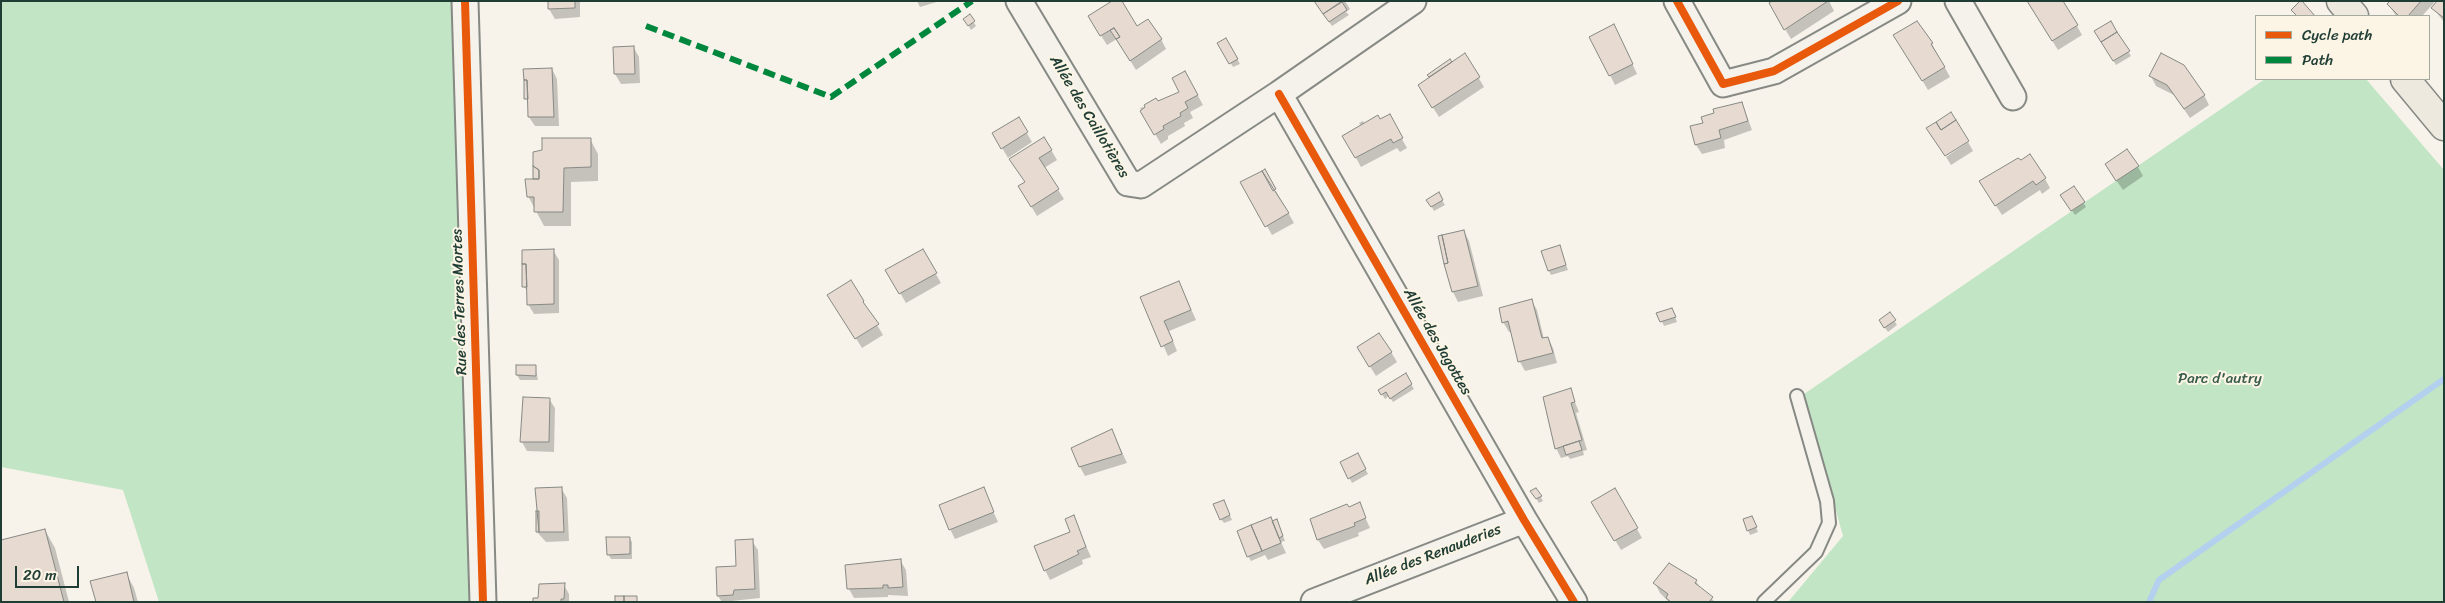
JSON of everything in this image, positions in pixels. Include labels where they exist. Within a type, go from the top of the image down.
[{"type":"main road","points":[[2341,1],[2353,15]]},
{"type":"main road","points":[[2406,80],[2444,126]]},
{"type":"street","name":"Rue des Terres Mortes","points":[[465,1],[483,602]]},
{"type":"street","name":"Allée des Caillotières","points":[[1020,1],[1128,183],[1141,185],[1279,94]]},
{"type":"street","points":[[1279,94],[1413,1]]},
{"type":"street","points":[[1677,1],[1723,84],[1774,71],[1898,1]]},
{"type":"street","points":[[1958,1],[2013,97]]},
{"type":"street","name":"Allée des Jagottes","points":[[1279,94],[1524,520],[1574,602]]},
{"type":"street","name":"Allée des Renauderies","points":[[1314,602],[1524,520]]},
{"type":"lane","points":[[1764,602],[1816,552],[1829,523],[1827,501],[1797,396]]},
{"type":"green space","points":[[1,1],[465,1],[470,602],[159,602],[123,490],[1,467]]},
{"type":"green space","name":"Parc d'autry","points":[[2264,80],[2367,80],[2444,170],[2444,602],[1788,602],[1843,536],[1804,394]]},
{"type":"building","points":[[548,1],[575,1],[575,8],[548,9]]},
{"type":"building","points":[[1112,1],[1122,1],[1137,26],[1148,19],[1162,39],[1130,61],[1116,39],[1120,37],[1114,28],[1100,36],[1088,16]]},
{"type":"building","points":[[1314,1],[1342,1],[1323,14]]},
{"type":"building","points":[[1772,1],[1828,1],[1784,30],[1769,3]]},
{"type":"building","points":[[2027,1],[2063,1],[2078,25],[2052,41]]},
{"type":"building","points":[[2302,1],[2314,15],[2296,15],[2291,10]]},
{"type":"building","points":[[2390,1],[2421,1],[2409,15],[2398,15],[2387,4]]},
{"type":"building","points":[[2437,1],[2444,1],[2444,18],[2431,8]]},
{"type":"building","points":[[1342,2],[1347,10],[1329,22],[1323,14]]},
{"type":"building","points":[[970,14],[975,21],[968,26],[963,19]]},
{"type":"building","points":[[1917,21],[1933,43],[1931,44],[1945,67],[1922,81],[1893,35]]},
{"type":"building","points":[[2111,21],[2117,32],[2101,42],[2094,31]]},
{"type":"building","points":[[1614,24],[1633,64],[1609,76],[1589,37]]},
{"type":"building","points":[[1114,28],[1120,37],[1116,39],[1110,30]]},
{"type":"building","points":[[2117,32],[2130,51],[2113,61],[2101,42]]},
{"type":"building","points":[[1226,38],[1238,59],[1229,64],[1217,43]]},
{"type":"building","points":[[634,46],[635,74],[614,74],[613,47]]},
{"type":"building","points":[[1465,53],[1480,77],[1432,108],[1418,85]]},
{"type":"building","points":[[2161,53],[2184,65],[2205,95],[2184,109],[2167,85],[2149,76]]},
{"type":"building","points":[[1450,59],[1452,62],[1429,77],[1427,75]]},
{"type":"building","points":[[552,68],[554,117],[528,117],[527,80],[524,80],[523,69]]},
{"type":"building","points":[[1185,71],[1198,95],[1185,102],[1188,108],[1180,113],[1181,116],[1163,126],[1164,129],[1154,135],[1140,111],[1145,107],[1144,105],[1156,98],[1158,101],[1179,92],[1172,78]]},
{"type":"building","points":[[524,80],[527,80],[528,99],[524,99]]},
{"type":"building","points":[[1742,102],[1748,121],[1719,130],[1721,138],[1695,145],[1690,126],[1703,123],[1701,117],[1714,113],[1713,109]]},
{"type":"building","points":[[1951,112],[1956,120],[1941,130],[1936,122]]},
{"type":"building","points":[[1390,114],[1403,138],[1393,143],[1391,139],[1355,158],[1342,136],[1378,115],[1380,119]]},
{"type":"building","points":[[1019,117],[1028,132],[1001,149],[992,133]]},
{"type":"building","points":[[1956,120],[1969,141],[1945,156],[1926,128],[1936,122],[1941,130]]},
{"type":"building","points":[[1044,137],[1052,150],[1039,158],[1059,189],[1031,207],[1018,186],[1025,182],[1009,159]]},
{"type":"building","points":[[542,138],[591,138],[591,167],[564,168],[563,212],[534,212],[534,197],[527,197],[525,179],[539,179],[539,170],[533,166],[533,152],[542,150]]},
{"type":"building","points":[[2127,149],[2139,166],[2116,181],[2105,164]]},
{"type":"building","points":[[2030,154],[2046,178],[2036,185],[2033,181],[1995,206],[1979,181],[2018,158],[2021,160]]},
{"type":"building","points":[[533,166],[539,170],[539,179],[533,179]]},
{"type":"building","points":[[1265,169],[1276,189],[1273,191],[1262,171]]},
{"type":"building","points":[[1262,171],[1289,213],[1265,227],[1240,182]]},
{"type":"building","points":[[2074,186],[2085,202],[2071,211],[2060,195]]},
{"type":"building","points":[[1439,192],[1443,200],[1431,207],[1426,200]]},
{"type":"building","points":[[1464,230],[1478,286],[1452,292],[1444,264],[1448,263],[1442,235]]},
{"type":"building","points":[[1442,235],[1448,263],[1444,264],[1438,236]]},
{"type":"building","points":[[1560,245],[1566,265],[1548,271],[1541,251]]},
{"type":"building","points":[[554,249],[554,304],[527,305],[526,264],[522,264],[522,250]]},
{"type":"building","points":[[923,249],[937,273],[899,294],[885,270]]},
{"type":"building","points":[[522,264],[526,264],[527,287],[522,287]]},
{"type":"building","points":[[851,280],[863,302],[879,324],[855,339],[827,295]]},
{"type":"building","points":[[1179,281],[1191,310],[1164,321],[1173,341],[1161,347],[1140,297]]},
{"type":"building","points":[[1532,299],[1542,338],[1548,337],[1553,353],[1518,362],[1508,321],[1502,323],[1499,308]]},
{"type":"building","points":[[1672,308],[1676,317],[1660,322],[1656,313]]},
{"type":"building","points":[[1890,312],[1896,320],[1884,328],[1879,320]]},
{"type":"building","points":[[1379,333],[1392,352],[1369,367],[1357,347]]},
{"type":"building","points":[[516,365],[536,365],[536,376],[516,375]]},
{"type":"building","points":[[1406,373],[1412,384],[1390,399],[1386,392],[1381,395],[1378,390]]},
{"type":"building","points":[[1571,388],[1575,402],[1571,403],[1582,440],[1555,449],[1543,397]]},
{"type":"building","points":[[523,397],[550,398],[549,442],[520,442]]},
{"type":"building","points":[[1112,429],[1122,454],[1079,467],[1071,448]]},
{"type":"building","points":[[1579,441],[1582,450],[1566,455],[1563,446]]},
{"type":"building","points":[[1358,453],[1366,469],[1348,479],[1340,462]]},
{"type":"building","points":[[562,487],[564,532],[539,532],[535,488]]},
{"type":"building","points":[[984,487],[994,512],[949,530],[939,505]]},
{"type":"building","points":[[1536,488],[1542,496],[1536,499],[1530,491]]},
{"type":"building","points":[[1615,488],[1638,528],[1614,541],[1591,502]]},
{"type":"building","points":[[1224,500],[1230,515],[1220,520],[1213,504]]},
{"type":"building","points":[[1360,502],[1366,518],[1354,523],[1355,526],[1317,540],[1310,519],[1347,504],[1349,507]]},
{"type":"building","points":[[536,511],[539,511],[539,532],[536,532]]},
{"type":"building","points":[[1074,515],[1086,547],[1077,551],[1079,554],[1044,571],[1034,546],[1070,532],[1065,519]]},
{"type":"building","points":[[1752,516],[1757,527],[1747,531],[1743,519]]},
{"type":"building","points":[[1271,517],[1281,543],[1262,551],[1251,525]]},
{"type":"building","points":[[1277,519],[1283,536],[1279,538],[1272,521]]},
{"type":"building","points":[[1251,525],[1262,551],[1247,557],[1237,531]]},
{"type":"building","points":[[45,529],[64,602],[1,602],[1,540]]},
{"type":"building","points":[[606,537],[630,537],[630,554],[607,555]]},
{"type":"building","points":[[753,539],[755,589],[734,590],[733,595],[717,596],[716,567],[736,566],[735,540]]},
{"type":"building","points":[[901,559],[903,587],[888,588],[888,585],[883,585],[883,588],[847,589],[845,565]]},
{"type":"building","points":[[1669,563],[1697,580],[1695,583],[1713,597],[1709,602],[1671,602],[1666,598],[1668,594],[1653,583]]},
{"type":"building","points":[[127,572],[134,602],[96,602],[90,581]]},
{"type":"building","points":[[565,583],[564,599],[561,599],[561,602],[533,602],[533,598],[538,598],[539,584]]},
{"type":"building","points":[[615,596],[624,596],[624,602],[615,602]]},
{"type":"building","points":[[624,596],[637,596],[637,602],[624,602]]},
{"type":"waterway","points":[[2149,602],[2159,580],[2444,379]]},
{"type":"marked path","points":[[646,26],[831,97],[972,1]]},
{"type":"cycle path","points":[[465,1],[483,602]]},
{"type":"cycle path","points":[[1677,1],[1723,84],[1774,71],[1898,1]]},
{"type":"cycle path","points":[[1279,94],[1524,520],[1574,602]]}]
